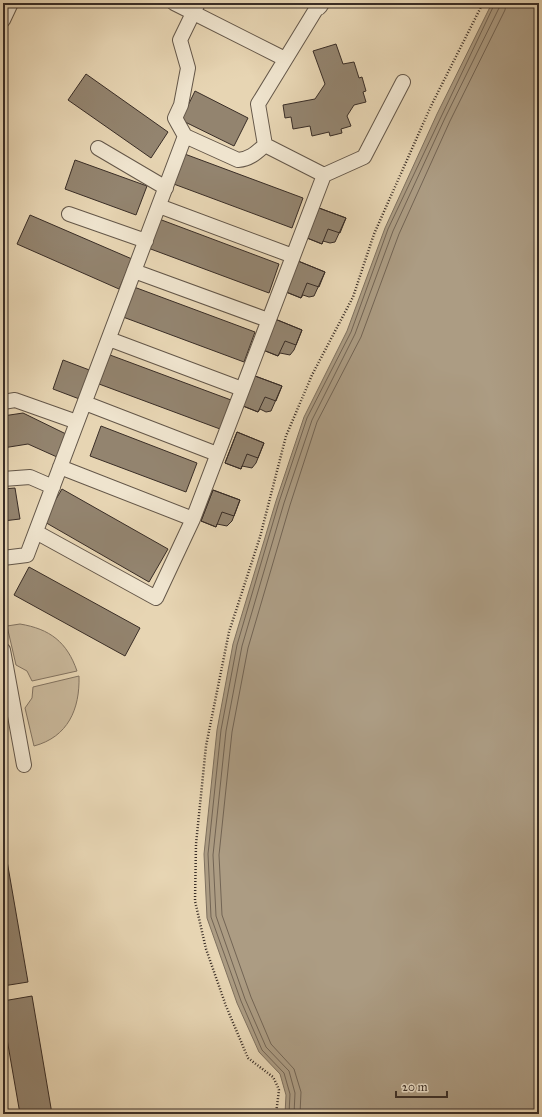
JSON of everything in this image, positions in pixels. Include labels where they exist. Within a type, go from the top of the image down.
[{"type":"street","points":[[3,20],[11,3]]},
{"type":"street","points":[[174,3],[196,8],[285,59]]},
{"type":"street","points":[[265,145],[258,104],[317,4]]},
{"type":"street","points":[[196,8],[180,40],[188,68],[181,105],[175,118],[185,136],[238,160],[250,157],[265,145]]},
{"type":"street","points":[[36,532],[156,598],[192,519],[324,175],[364,157],[404,82]]},
{"type":"street","points":[[3,558],[27,555],[185,136]]},
{"type":"street","points":[[265,145],[324,175]]},
{"type":"street","points":[[98,148],[166,188]]},
{"type":"street","points":[[159,206],[292,256]]},
{"type":"street","points":[[69,214],[146,241]]},
{"type":"street","points":[[134,271],[268,320]]},
{"type":"street","points":[[109,339],[242,389]]},
{"type":"street","points":[[3,402],[15,400],[77,422]]},
{"type":"street","points":[[84,403],[217,454]]},
{"type":"street","points":[[60,467],[192,519]]},
{"type":"street","points":[[3,479],[30,478],[53,487]]},
{"type":"street","points":[[3,650],[7,697],[24,765]]},
{"type":"path","points":[[276,1114],[279,1090],[277,1084],[273,1077],[248,1058],[226,1006],[206,949],[195,900],[196,844],[206,746],[229,632],[260,537],[286,436],[312,375],[353,297],[374,234],[430,106],[484,3]]},
{"type":"shaded area","points":[[20,624],[40,629],[56,638],[68,652],[77,671],[32,681],[27,671],[16,665],[7,626]]},
{"type":"shaded area","points":[[79,676],[77,700],[70,720],[56,736],[46,742],[34,746],[25,708],[32,698],[33,687]]},
{"type":"water","points":[[492,3],[539,3],[539,1114],[285,1114],[286,1095],[280,1074],[259,1052],[237,1003],[207,918],[204,854],[217,730],[233,644],[276,501],[304,417],[347,331],[385,228],[437,114]]},
{"type":"building","points":[[336,44],[343,64],[354,62],[359,78],[362,77],[366,91],[363,92],[366,102],[354,105],[347,116],[351,126],[341,129],[342,133],[330,136],[329,132],[312,136],[310,126],[293,129],[291,117],[285,118],[283,105],[315,99],[325,84],[313,51]]},
{"type":"building","points":[[86,74],[168,132],[151,158],[68,100]]},
{"type":"building","points":[[195,91],[248,118],[234,146],[181,120]]},
{"type":"building","points":[[182,153],[303,198],[292,228],[171,183]]},
{"type":"building","points":[[75,160],[147,186],[136,215],[65,189]]},
{"type":"building","points":[[319,208],[346,218],[340,233],[328,229],[322,244],[307,238]]},
{"type":"building","points":[[319,208],[346,218],[335,242],[330,243],[323,241],[322,244],[307,238]]},
{"type":"building","points":[[30,215],[132,259],[119,289],[17,244]]},
{"type":"building","points":[[159,219],[279,264],[269,293],[148,248]]},
{"type":"building","points":[[298,261],[325,272],[314,296],[309,297],[303,295],[301,298],[286,292]]},
{"type":"building","points":[[298,261],[325,272],[319,287],[307,283],[301,298],[286,292]]},
{"type":"building","points":[[134,287],[255,332],[244,362],[123,317]]},
{"type":"building","points":[[275,319],[302,330],[296,345],[285,341],[278,356],[263,350]]},
{"type":"building","points":[[275,319],[302,330],[294,350],[290,355],[280,353],[278,356],[263,350]]},
{"type":"building","points":[[110,355],[231,400],[220,429],[99,384]]},
{"type":"building","points":[[63,360],[92,371],[82,400],[53,389]]},
{"type":"building","points":[[255,376],[282,386],[276,401],[265,397],[258,412],[243,406]]},
{"type":"building","points":[[255,376],[282,386],[271,411],[266,412],[260,409],[258,412],[243,406]]},
{"type":"building","points":[[23,413],[66,434],[57,457],[28,444],[3,448],[3,416]]},
{"type":"building","points":[[101,426],[197,463],[186,492],[90,456]]},
{"type":"building","points":[[237,432],[264,443],[258,458],[247,454],[241,469],[225,463]]},
{"type":"building","points":[[237,432],[264,443],[256,463],[252,468],[242,466],[241,469],[225,463]]},
{"type":"building","points":[[15,488],[20,519],[3,521],[3,489]]},
{"type":"building","points":[[62,489],[168,549],[149,582],[43,521]]},
{"type":"building","points":[[213,490],[240,500],[234,516],[222,512],[216,527],[201,521]]},
{"type":"building","points":[[213,490],[240,500],[232,521],[227,526],[217,524],[216,527],[201,521]]},
{"type":"building","points":[[29,567],[140,628],[125,656],[14,595]]},
{"type":"building","points":[[3,855],[6,855],[28,982],[3,986]]},
{"type":"building","points":[[32,996],[52,1114],[20,1114],[3,1016],[3,1001]]}]
